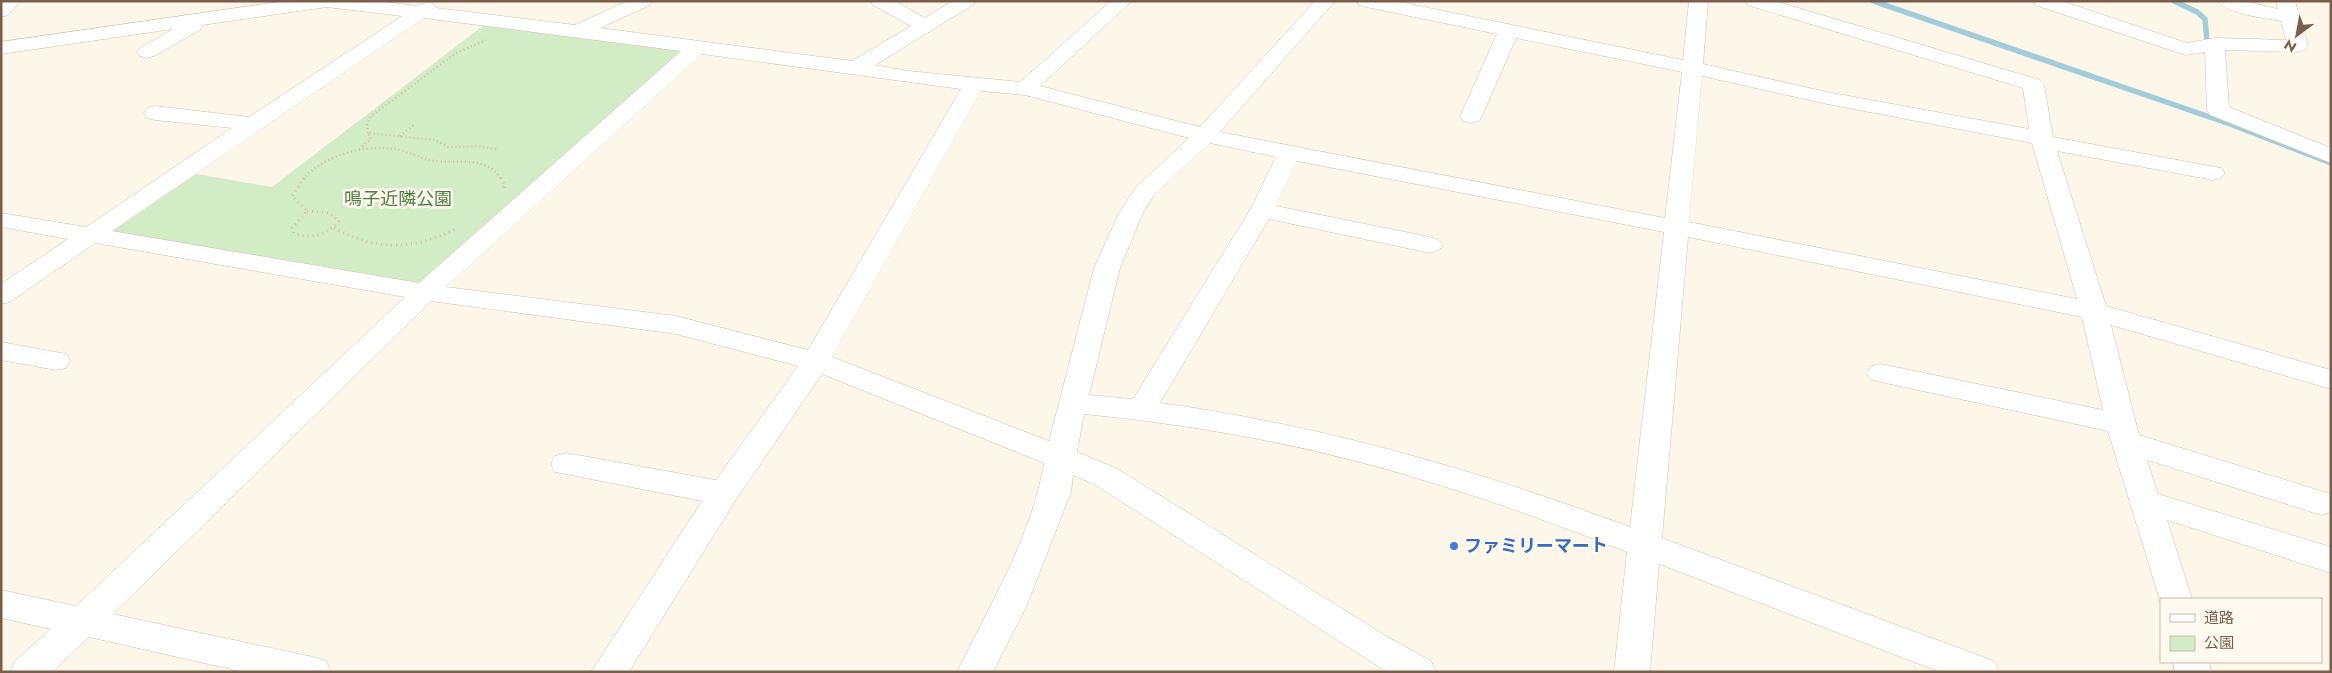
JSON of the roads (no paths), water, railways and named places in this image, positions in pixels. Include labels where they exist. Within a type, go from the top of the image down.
[{"type":"street","points":[[1,11],[12,1]]},
{"type":"street","points":[[147,52],[208,18],[235,8],[328,1],[428,7],[510,24],[578,31],[974,85],[1025,88],[1205,135],[1289,153],[1676,227],[2094,311],[2331,380]]},
{"type":"street","points":[[578,31],[642,1]]},
{"type":"street","points":[[880,1],[924,25]]},
{"type":"street","points":[[856,68],[966,1]]},
{"type":"street","points":[[1025,88],[1123,1]]},
{"type":"street","points":[[975,672],[1010,605],[1055,492],[1072,403],[1108,268],[1131,213],[1146,191],[1205,135],[1326,1]]},
{"type":"street","points":[[1366,1],[1693,68],[1827,98],[2213,174]]},
{"type":"street","points":[[1632,672],[1699,1]]},
{"type":"street","points":[[1754,1],[2032,84],[2043,140],[2094,311],[2124,433],[2175,598]]},
{"type":"street","points":[[2042,1],[2186,49],[2215,44],[2298,46],[2287,9],[2242,7],[2226,1]]},
{"type":"street","points":[[2076,12],[2093,1]]},
{"type":"street","points":[[1,296],[185,172],[251,124],[428,7]]},
{"type":"street","points":[[1,48],[208,18]]},
{"type":"street","points":[[1471,116],[1509,30]]},
{"type":"street","points":[[1,68],[51,41]]},
{"type":"street","points":[[2215,44],[2218,110],[2331,156]]},
{"type":"street","points":[[28,672],[425,292],[696,48]]},
{"type":"street","points":[[609,672],[724,493],[816,361],[974,85]]},
{"type":"street","points":[[155,113],[251,124]]},
{"type":"street","points":[[1142,409],[1262,210],[1289,153]]},
{"type":"street","points":[[1262,210],[1430,244]]},
{"type":"street","points":[[1,220],[425,292],[676,325],[816,361],[944,410],[1105,476],[1373,646],[1418,672]]},
{"type":"street","points":[[1,351],[56,361]]},
{"type":"street","points":[[1881,373],[2124,433],[2321,503]]},
{"type":"street","points":[[1072,403],[1142,409],[1305,438],[1383,457],[1495,490],[1645,544],[1981,672]]},
{"type":"street","points":[[566,464],[724,493]]},
{"type":"street","points":[[2146,502],[2331,560]]},
{"type":"street","points":[[1,604],[314,672]]},
{"type":"waterway","points":[[1873,1],[2230,124],[2331,163]]},
{"type":"waterway","points":[[2174,1],[2197,12],[2205,19],[2207,42]]},
{"type":"place","name":"ファミリーマート","points":[[1454,546]]},
{"type":"park label","name":"鳴子近隣公園","points":[[398,199]]}]
